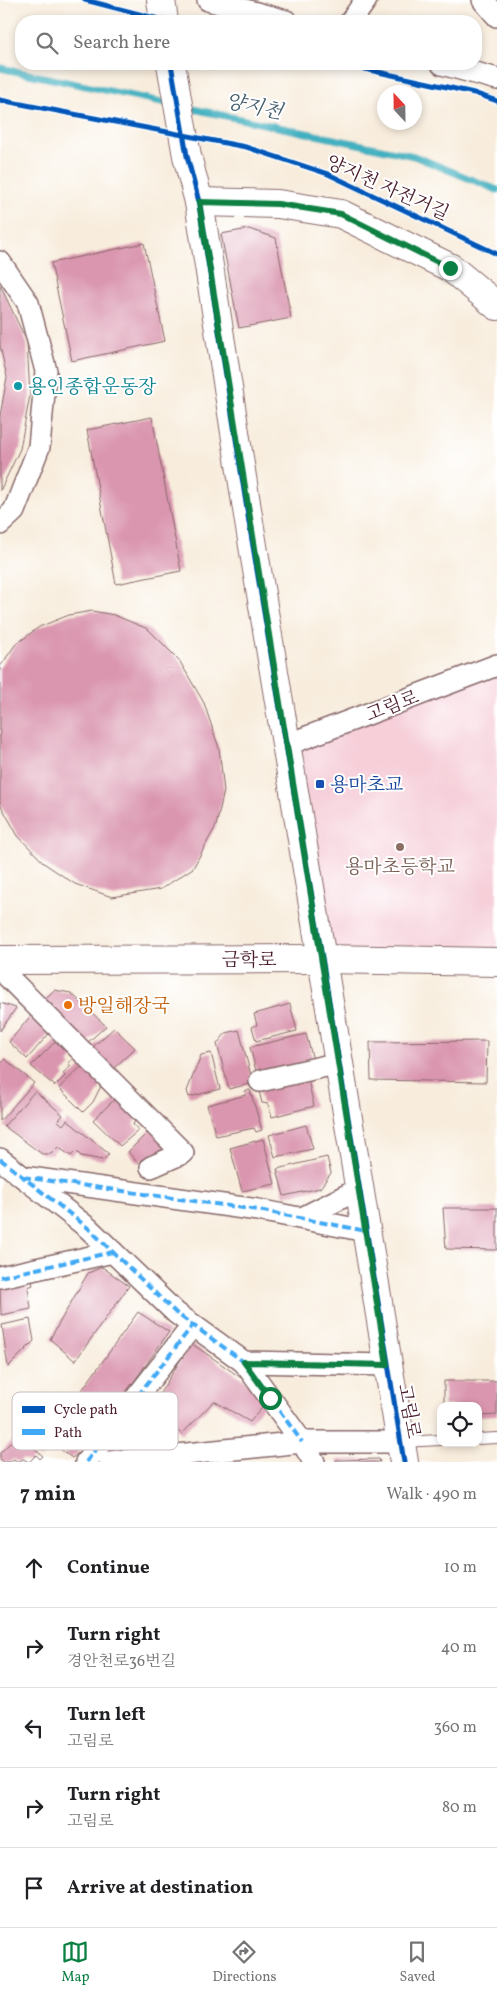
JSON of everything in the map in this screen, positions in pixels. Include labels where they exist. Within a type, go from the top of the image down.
[{"type":"street","points":[[161,0],[163,15]]},
{"type":"street","points":[[208,0],[264,15]]},
{"type":"street","points":[[355,15],[366,0]]},
{"type":"street","points":[[483,0],[497,16]]},
{"type":"street","name":"고림로","points":[[173,70],[187,156],[199,202],[249,522],[402,1452]]},
{"type":"street","points":[[464,70],[497,79]]},
{"type":"street","points":[[199,202],[278,204],[341,214],[450,268],[497,306]]},
{"type":"street","points":[[0,262],[28,303],[46,371],[39,447],[14,511],[0,524]]},
{"type":"street","name":"고림로","points":[[286,745],[497,665]]},
{"type":"street","name":"금학로","points":[[0,960],[322,959],[497,962]]},
{"type":"street","points":[[0,969],[183,1153],[151,1167]]},
{"type":"street","points":[[260,1081],[339,1063]]},
{"type":"street","points":[[0,1159],[20,1177],[88,1228],[176,1312],[244,1362],[302,1442],[314,1462]]},
{"type":"street","points":[[20,1177],[258,1210],[366,1230]]},
{"type":"street","points":[[302,1218],[359,1189]]},
{"type":"street","points":[[0,1277],[113,1252]]},
{"type":"street","points":[[141,1392],[193,1325]]},
{"type":"street","points":[[244,1362],[387,1365]]},
{"type":"street","points":[[110,1462],[257,1454],[302,1442],[402,1452]]},
{"type":"street","points":[[86,1462],[95,1450]]},
{"type":"lane","points":[[482,1439],[497,1438]]},
{"type":"lane","points":[[402,1452],[437,1441]]},
{"type":"shaded area","name":"용마초등학교","points":[[497,665],[497,950],[322,959],[286,745]]},
{"type":"building","points":[[249,229],[276,238],[291,318],[239,328],[221,234]]},
{"type":"building","points":[[144,243],[165,341],[72,361],[51,263]]},
{"type":"building","name":"용인종합운동장","points":[[0,285],[27,342],[30,395],[20,449],[0,491],[0,416],[7,377],[0,346]]},
{"type":"building","points":[[152,417],[181,571],[116,584],[87,430]]},
{"type":"building","points":[[92,611],[114,615],[148,629],[179,660],[204,703],[219,748],[224,791],[216,826],[193,868],[161,889],[112,897],[75,884],[45,864],[18,836],[0,804],[0,667],[15,645],[39,627],[69,615]]},
{"type":"building","points":[[54,990],[71,993],[106,1026],[86,1044],[40,1004]]},
{"type":"building","points":[[0,1003],[16,1008],[0,1031]]},
{"type":"building","points":[[290,1004],[297,1031],[256,1041],[252,1027],[257,1025],[254,1014]]},
{"type":"building","points":[[33,1013],[53,1029],[27,1059],[9,1042]]},
{"type":"building","points":[[114,1028],[135,1048],[108,1074],[88,1051]]},
{"type":"building","points":[[239,1030],[253,1083],[229,1089],[217,1044],[226,1033]]},
{"type":"building","points":[[306,1034],[313,1060],[257,1075],[250,1047]]},
{"type":"building","points":[[59,1038],[77,1055],[68,1063],[71,1066],[63,1073],[65,1076],[55,1086],[31,1066]]},
{"type":"building","points":[[487,1041],[486,1082],[371,1080],[370,1042]]},
{"type":"building","points":[[211,1053],[220,1089],[189,1097],[187,1091],[201,1055]]},
{"type":"building","points":[[5,1059],[34,1083],[0,1121],[0,1065]]},
{"type":"building","points":[[85,1063],[103,1082],[93,1102],[83,1112],[59,1088]]},
{"type":"building","points":[[308,1080],[314,1106],[272,1117],[268,1104],[262,1103],[259,1091]]},
{"type":"building","points":[[250,1090],[262,1130],[256,1132],[254,1128],[216,1136],[207,1105],[246,1095],[244,1091]]},
{"type":"building","points":[[35,1091],[63,1115],[58,1121],[63,1125],[67,1120],[109,1154],[103,1160],[81,1156],[76,1151],[71,1156],[58,1147],[51,1154],[42,1154],[4,1126]]},
{"type":"building","points":[[118,1096],[138,1113],[133,1125],[139,1130],[120,1146],[93,1120]]},
{"type":"building","points":[[306,1125],[313,1149],[275,1157],[269,1135]]},
{"type":"building","points":[[152,1128],[169,1147],[160,1155],[156,1152],[145,1162],[142,1159],[138,1163],[128,1152]]},
{"type":"building","points":[[263,1139],[275,1184],[242,1191],[230,1148]]},
{"type":"building","points":[[327,1157],[331,1173],[320,1188],[284,1196],[277,1169]]},
{"type":"building","points":[[443,1208],[497,1208],[497,1250],[446,1249]]},
{"type":"building","points":[[102,1267],[129,1286],[75,1361],[50,1339],[88,1273]]},
{"type":"building","points":[[31,1277],[33,1285],[28,1287],[31,1309],[1,1315],[0,1283]]},
{"type":"building","points":[[138,1312],[169,1332],[127,1392],[81,1392]]},
{"type":"building","points":[[30,1319],[34,1341],[8,1367],[2,1325]]},
{"type":"building","points":[[191,1343],[270,1398],[250,1422],[214,1401],[182,1434],[178,1431],[178,1392],[161,1392]]},
{"type":"building","points":[[444,1381],[497,1381],[497,1415],[482,1416],[482,1402],[444,1402]]},
{"type":"building","points":[[12,1441],[12,1450],[36,1450],[43,1456],[40,1459],[36,1455],[29,1462],[23,1459],[18,1462],[14,1459],[10,1462],[4,1462],[0,1459],[0,1453]]},
{"type":"building","points":[[61,1450],[82,1450],[72,1458]]},
{"type":"building","points":[[379,1459],[380,1462],[336,1462],[336,1460]]},
{"type":"waterway","name":"양지천","points":[[0,68],[171,104]]},
{"type":"waterway","name":"양지천","points":[[184,107],[414,156],[497,190]]},
{"type":"marked path","points":[[0,1159],[88,1228],[176,1313],[244,1362],[387,1365]]},
{"type":"marked path","points":[[23,1177],[258,1210],[366,1231]]},
{"type":"marked path","points":[[0,1277],[113,1252]]},
{"type":"marked path","points":[[141,1392],[193,1325]]},
{"type":"marked path","points":[[244,1362],[302,1442]]},
{"type":"marked path","points":[[86,1462],[95,1450]]},
{"type":"cycle path","points":[[85,0],[143,15]]},
{"type":"cycle path","points":[[172,70],[187,156],[199,202],[249,522],[404,1462]]},
{"type":"cycle path","points":[[369,70],[474,93],[497,101]]},
{"type":"cycle path","name":"양지천 자전거길","points":[[0,100],[246,147],[328,174],[497,254]]},
{"type":"place","name":"용인종합운동장","points":[[18,386]]},
{"type":"place","name":"용마초교","points":[[320,784]]},
{"type":"place","name":"용마초등학교","points":[[400,847]]},
{"type":"place","name":"방일해장국","points":[[68,1005]]},
{"type":"route","points":[[270,1398],[244,1362],[387,1365],[249,522],[199,202],[278,204],[341,214],[450,268]]}]
